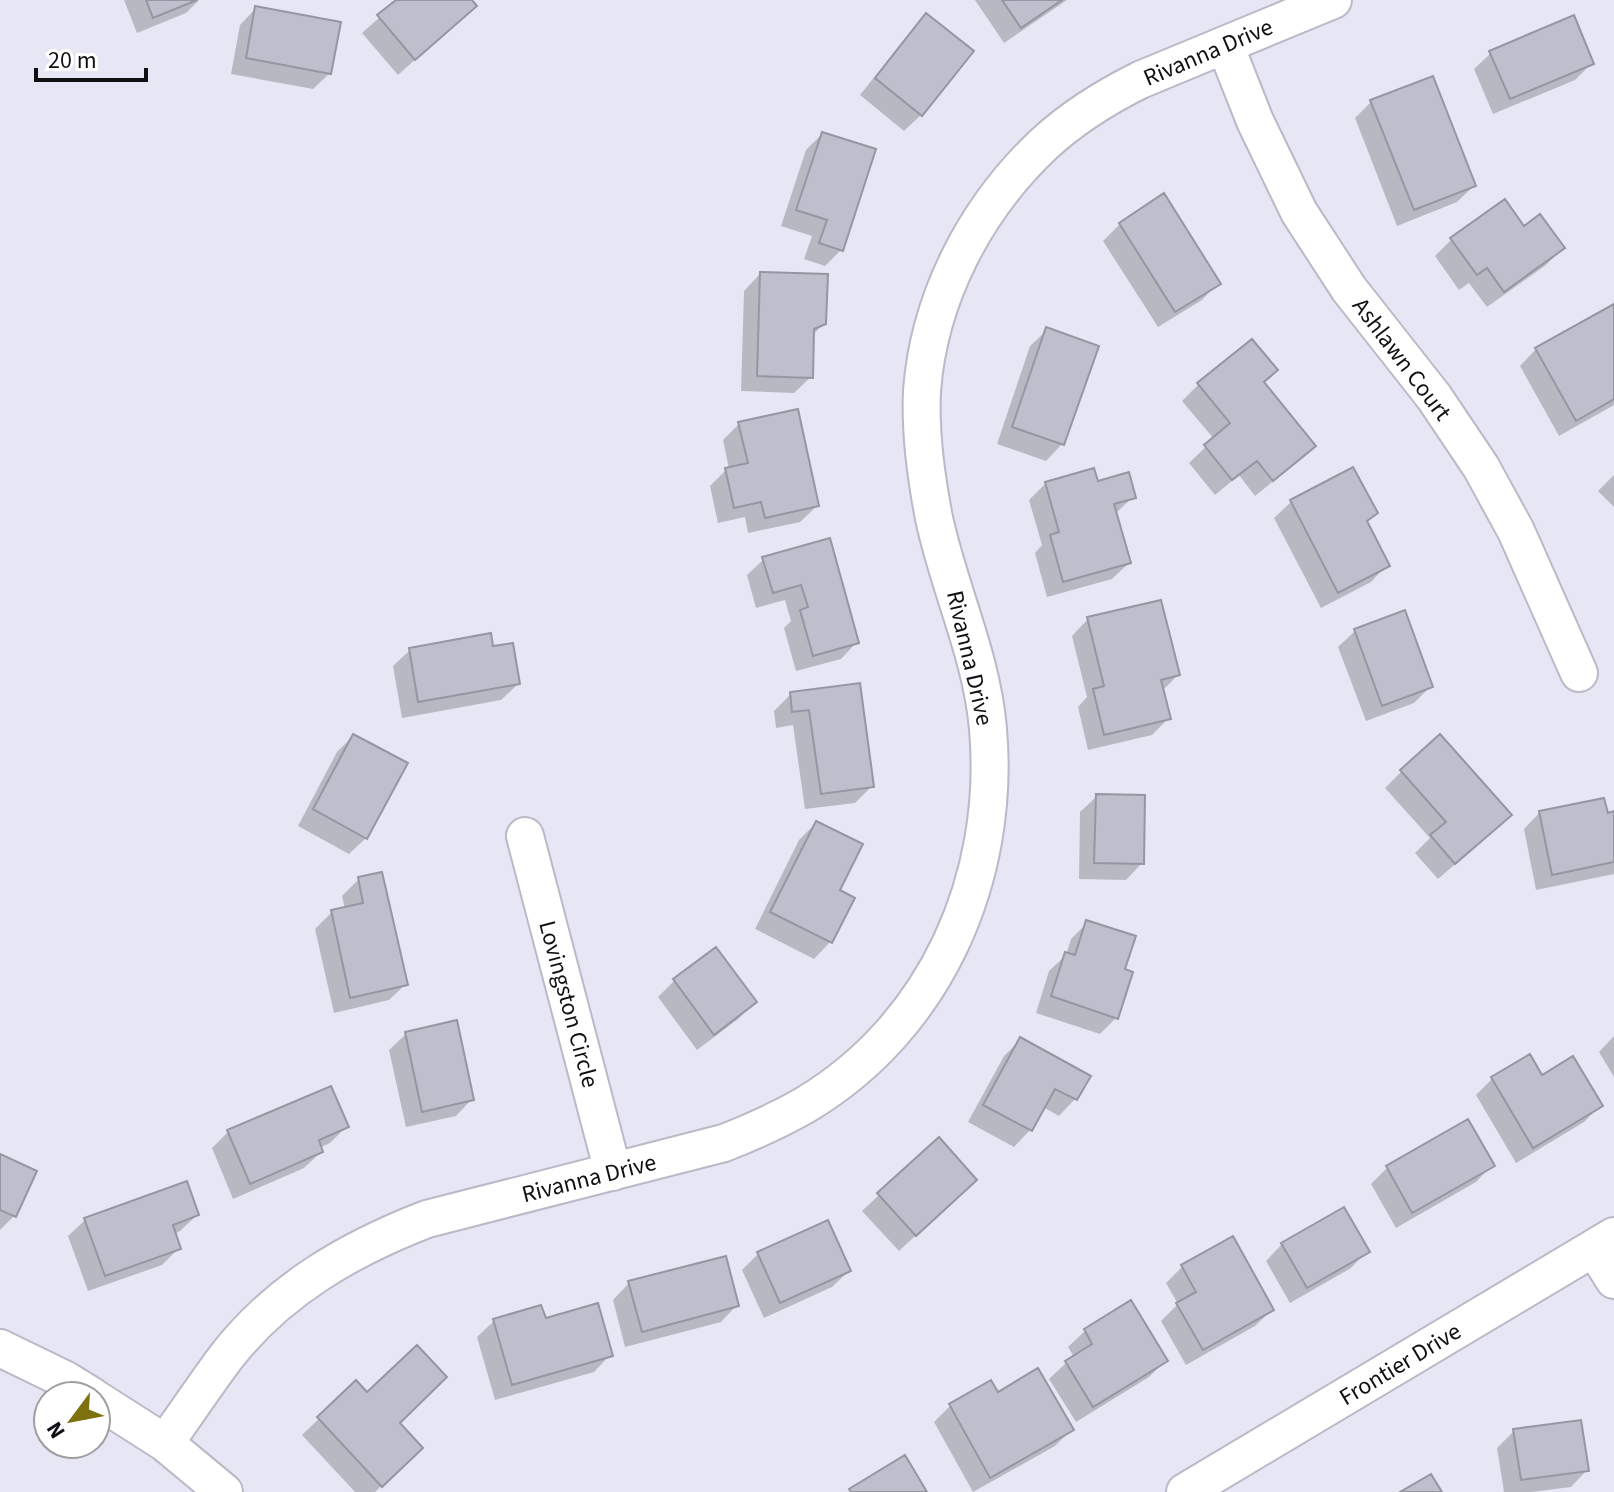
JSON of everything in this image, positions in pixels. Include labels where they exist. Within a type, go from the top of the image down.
[{"type":"street","name":"Rivanna Drive","points":[[165,1443],[227,1356],[254,1326],[298,1287],[336,1260],[383,1236],[427,1219],[724,1143],[760,1129],[806,1104],[843,1078],[882,1043],[916,1003],[941,965],[963,917],[979,868],[988,817],[991,772],[981,682],[935,520],[924,460],[922,389],[929,346],[957,263],[980,220],[1010,179],[1075,118],[1140,80],[1333,0]]},
{"type":"street","name":"Ashlawn Court","points":[[1225,45],[1252,113],[1299,212],[1349,289],[1434,397],[1481,467],[1516,531],[1579,673]]},
{"type":"street","name":"Lovingston Circle","points":[[525,836],[613,1172]]},
{"type":"street","points":[[1604,1242],[1614,1280]]},
{"type":"street","name":"Frontier Drive","points":[[1185,1492],[1604,1242]]},
{"type":"street","points":[[0,1348],[66,1380]]},
{"type":"street","points":[[112,1409],[165,1443],[224,1492]]},
{"type":"building","points":[[146,0],[197,0],[153,18]]},
{"type":"building","points":[[396,0],[472,0],[477,6],[415,60],[377,15]]},
{"type":"building","points":[[1002,0],[1062,0],[1021,28]]},
{"type":"building","points":[[255,6],[341,22],[331,74],[246,58]]},
{"type":"building","points":[[926,13],[974,51],[922,116],[875,78]]},
{"type":"building","points":[[1574,15],[1594,64],[1510,99],[1489,51]]},
{"type":"building","points":[[1433,76],[1476,186],[1414,210],[1370,100]]},
{"type":"building","points":[[822,132],[876,149],[843,251],[819,243],[827,220],[796,210]]},
{"type":"building","points":[[1164,193],[1221,284],[1175,312],[1119,223]]},
{"type":"building","points":[[1505,199],[1524,226],[1540,214],[1565,248],[1504,292],[1487,268],[1477,275],[1450,238]]},
{"type":"building","points":[[760,272],[828,274],[826,324],[814,329],[813,378],[757,376]]},
{"type":"building","points":[[1614,304],[1614,399],[1576,421],[1535,348]]},
{"type":"building","points":[[1046,327],[1099,346],[1064,445],[1012,427]]},
{"type":"building","points":[[1252,339],[1278,370],[1264,382],[1316,446],[1273,481],[1257,461],[1232,480],[1204,445],[1230,423],[1197,383]]},
{"type":"building","points":[[798,409],[819,506],[765,518],[761,502],[734,508],[725,468],[748,463],[738,422]]},
{"type":"building","points":[[1353,467],[1378,513],[1367,521],[1390,566],[1338,593],[1290,500]]},
{"type":"building","points":[[1094,468],[1098,481],[1129,472],[1136,498],[1114,504],[1131,563],[1063,582],[1050,535],[1059,532],[1045,482]]},
{"type":"building","points":[[830,538],[859,643],[813,656],[800,610],[808,607],[801,585],[773,593],[762,557]]},
{"type":"building","points":[[1161,600],[1180,675],[1161,680],[1171,719],[1104,735],[1093,689],[1104,686],[1087,617]]},
{"type":"building","points":[[1405,610],[1433,687],[1382,706],[1354,629]]},
{"type":"building","points":[[491,633],[493,646],[513,643],[520,684],[418,702],[409,648]]},
{"type":"building","points":[[860,683],[874,787],[821,794],[809,710],[792,712],[790,692]]},
{"type":"building","points":[[353,734],[408,763],[367,839],[313,809]]},
{"type":"building","points":[[1440,734],[1512,815],[1455,864],[1430,835],[1446,822],[1400,770]]},
{"type":"building","points":[[1096,794],[1145,795],[1144,864],[1094,863]]},
{"type":"building","points":[[1604,798],[1608,813],[1614,811],[1614,862],[1552,875],[1539,811]]},
{"type":"building","points":[[816,821],[863,844],[840,890],[855,898],[832,943],[770,912]]},
{"type":"building","points":[[382,872],[408,985],[350,998],[331,910],[363,903],[358,877]]},
{"type":"building","points":[[1086,920],[1136,936],[1125,969],[1133,972],[1118,1019],[1051,996],[1065,952],[1075,955]]},
{"type":"building","points":[[716,947],[757,1002],[714,1035],[673,979]]},
{"type":"building","points":[[457,1020],[474,1100],[422,1112],[405,1032]]},
{"type":"building","points":[[1020,1037],[1091,1076],[1077,1100],[1055,1089],[1032,1131],[983,1105]]},
{"type":"building","points":[[1530,1054],[1542,1075],[1573,1056],[1603,1106],[1533,1148],[1491,1077]]},
{"type":"building","points":[[331,1086],[349,1127],[319,1140],[323,1152],[250,1184],[227,1130]]},
{"type":"building","points":[[1468,1119],[1495,1166],[1412,1213],[1386,1166]]},
{"type":"building","points":[[939,1137],[977,1180],[916,1236],[877,1193]]},
{"type":"building","points":[[0,1154],[37,1171],[16,1217],[0,1210]]},
{"type":"building","points":[[187,1181],[199,1215],[173,1225],[181,1249],[105,1276],[84,1218]]},
{"type":"building","points":[[1344,1207],[1370,1252],[1307,1288],[1281,1243]]},
{"type":"building","points":[[828,1220],[851,1271],[780,1303],[757,1252]]},
{"type":"building","points":[[1233,1236],[1274,1310],[1203,1350],[1176,1303],[1196,1292],[1181,1265]]},
{"type":"building","points":[[726,1256],[739,1306],[642,1332],[628,1281]]},
{"type":"building","points":[[1131,1300],[1168,1361],[1093,1407],[1065,1361],[1092,1344],[1084,1329]]},
{"type":"building","points":[[598,1303],[613,1356],[512,1385],[493,1319],[541,1305],[546,1318]]},
{"type":"building","points":[[417,1345],[447,1377],[400,1423],[423,1448],[382,1487],[317,1417],[356,1380],[367,1392]]},
{"type":"building","points":[[1038,1368],[1074,1430],[990,1478],[949,1404],[991,1380],[998,1392]]},
{"type":"building","points":[[1581,1420],[1589,1471],[1521,1480],[1513,1429]]},
{"type":"building","points":[[905,1455],[927,1492],[851,1492],[849,1489]]},
{"type":"building","points":[[1431,1474],[1442,1492],[1400,1492]]}]
